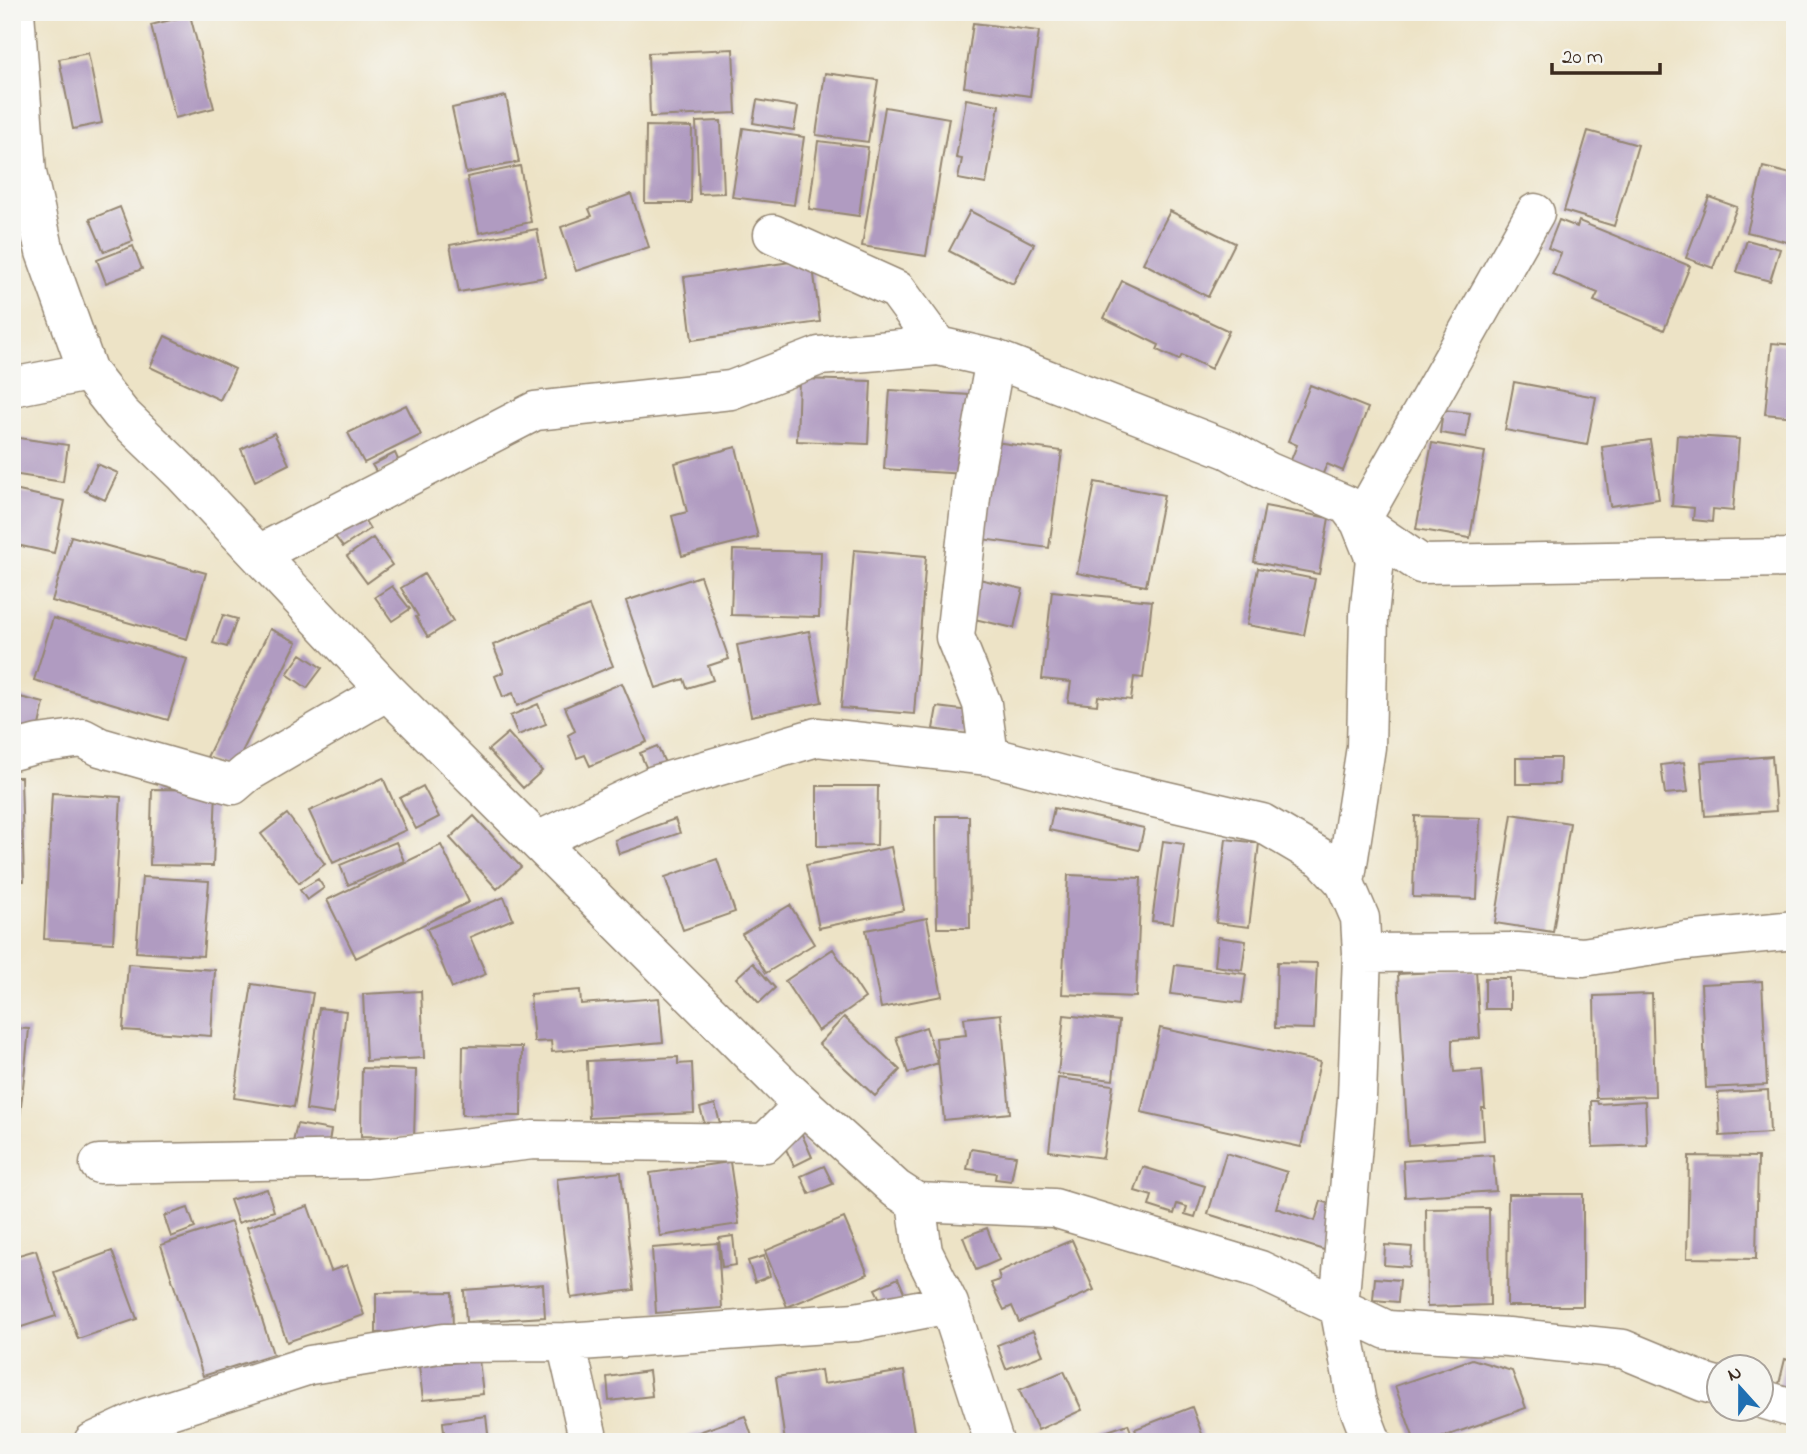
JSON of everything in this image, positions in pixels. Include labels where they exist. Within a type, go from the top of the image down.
[{"type":"street","points":[[15,12],[27,173],[45,252],[88,372],[121,414],[182,473],[387,691],[803,1105],[896,1189],[916,1202],[1054,1208],[1259,1270],[1387,1330],[1623,1349],[1706,1383]]},
{"type":"street","points":[[1360,522],[1535,213]]},
{"type":"street","points":[[773,234],[897,290],[938,346]]},
{"type":"street","points":[[259,554],[535,411],[732,390],[819,356],[938,346],[995,359],[1229,450],[1267,471],[1347,505],[1360,522],[1375,559],[1369,615],[1366,747],[1345,883]]},
{"type":"street","points":[[989,756],[982,704],[955,637],[974,480],[995,359]]},
{"type":"street","points":[[12,387],[88,372]]},
{"type":"street","points":[[1360,522],[1421,564],[1795,558]]},
{"type":"street","points":[[12,751],[38,744],[83,738],[100,747],[233,785],[247,773],[387,691]]},
{"type":"street","points":[[538,841],[656,785],[817,737],[989,756],[1262,823],[1323,859],[1345,883],[1360,918],[1362,953],[1357,1098],[1339,1307],[1357,1403],[1372,1442]]},
{"type":"street","points":[[1362,953],[1517,952],[1583,957],[1686,941],[1795,930]]},
{"type":"street","points":[[100,1164],[366,1159],[533,1140],[765,1143],[803,1105]]},
{"type":"street","points":[[916,1202],[923,1252],[949,1304],[994,1442]]},
{"type":"street","points":[[93,1442],[149,1430],[310,1365],[444,1343],[566,1342],[856,1322],[949,1304]]},
{"type":"street","points":[[566,1342],[589,1442]]},
{"type":"street","points":[[1776,1403],[1795,1409]]},
{"type":"building","points":[[190,15],[214,108],[175,118],[151,25]]},
{"type":"building","points":[[973,23],[1039,31],[1030,96],[964,87]]},
{"type":"building","points":[[733,49],[736,113],[650,117],[648,53]]},
{"type":"building","points":[[88,53],[102,123],[73,129],[59,59]]},
{"type":"building","points":[[825,73],[878,80],[868,142],[816,135]]},
{"type":"building","points":[[506,96],[519,162],[466,173],[452,108]]},
{"type":"building","points":[[966,99],[999,105],[986,184],[958,179],[962,159],[956,158]]},
{"type":"building","points":[[757,100],[798,107],[794,130],[753,123]]},
{"type":"building","points":[[885,107],[949,118],[926,256],[862,246]]},
{"type":"building","points":[[721,121],[724,193],[699,194],[696,122]]},
{"type":"building","points":[[646,126],[692,127],[691,203],[645,203]]},
{"type":"building","points":[[743,128],[804,137],[794,205],[732,197]]},
{"type":"building","points":[[1588,131],[1638,145],[1614,226],[1564,211]]},
{"type":"building","points":[[818,141],[868,147],[859,216],[809,209]]},
{"type":"building","points":[[520,166],[531,222],[479,233],[467,177]]},
{"type":"building","points":[[1763,167],[1795,175],[1795,244],[1747,232]]},
{"type":"building","points":[[631,194],[649,247],[576,271],[561,227],[592,216],[589,209]]},
{"type":"building","points":[[1709,197],[1737,207],[1713,268],[1686,258]]},
{"type":"building","points":[[120,207],[133,241],[104,252],[90,219]]},
{"type":"building","points":[[970,211],[1034,244],[1013,284],[949,251]]},
{"type":"building","points":[[1170,211],[1235,243],[1208,297],[1143,263]]},
{"type":"building","points":[[1559,220],[1577,227],[1579,221],[1690,266],[1664,330],[1594,301],[1598,293],[1552,274],[1561,253],[1548,248]]},
{"type":"building","points":[[537,229],[546,277],[459,292],[450,245]]},
{"type":"building","points":[[1747,240],[1780,249],[1770,281],[1737,272]]},
{"type":"building","points":[[133,246],[142,269],[106,283],[97,260]]},
{"type":"building","points":[[812,259],[820,322],[692,340],[684,277]]},
{"type":"building","points":[[1122,281],[1229,331],[1211,369],[1182,355],[1179,360],[1157,350],[1159,345],[1104,318]]},
{"type":"building","points":[[165,336],[235,369],[220,400],[150,367]]},
{"type":"building","points":[[1772,343],[1795,345],[1795,417],[1765,414]]},
{"type":"building","points":[[799,379],[871,381],[868,444],[797,441]]},
{"type":"building","points":[[1514,382],[1596,397],[1587,445],[1505,430]]},
{"type":"building","points":[[1310,385],[1368,408],[1343,471],[1327,464],[1321,478],[1289,465],[1297,445],[1288,441]]},
{"type":"building","points":[[890,390],[970,395],[965,474],[884,469]]},
{"type":"building","points":[[406,405],[421,435],[364,463],[348,433]]},
{"type":"building","points":[[1443,410],[1470,413],[1466,437],[1440,433]]},
{"type":"building","points":[[274,433],[289,464],[255,481],[241,449]]},
{"type":"building","points":[[1677,435],[1739,439],[1733,511],[1713,509],[1712,522],[1693,520],[1694,508],[1672,506]]},
{"type":"building","points":[[12,437],[68,445],[63,482],[12,474]]},
{"type":"building","points":[[1650,440],[1659,499],[1610,506],[1602,447]]},
{"type":"building","points":[[987,441],[1062,451],[1049,548],[974,538]]},
{"type":"building","points":[[1432,443],[1485,452],[1470,538],[1416,529]]},
{"type":"building","points":[[736,447],[758,537],[682,556],[672,516],[687,512],[675,463]]},
{"type":"building","points":[[395,453],[399,462],[377,473],[372,465]]},
{"type":"building","points":[[97,464],[118,473],[105,500],[85,491]]},
{"type":"building","points":[[1095,482],[1164,495],[1146,586],[1077,573]]},
{"type":"building","points":[[14,490],[65,501],[54,553],[12,544]]},
{"type":"building","points":[[1265,506],[1329,518],[1319,574],[1254,562]]},
{"type":"building","points":[[362,516],[370,529],[343,547],[334,535]]},
{"type":"building","points":[[71,536],[206,573],[187,639],[52,601]]},
{"type":"building","points":[[373,538],[392,565],[367,583],[347,556]]},
{"type":"building","points":[[733,550],[821,552],[819,617],[731,615]]},
{"type":"building","points":[[854,550],[926,556],[914,714],[841,708]]},
{"type":"building","points":[[1258,568],[1315,579],[1304,635],[1247,625]]},
{"type":"building","points":[[424,574],[453,621],[428,637],[401,588]]},
{"type":"building","points":[[700,576],[729,659],[708,666],[713,680],[687,688],[684,679],[656,688],[626,601]]},
{"type":"building","points":[[979,579],[1023,589],[1014,628],[970,618]]},
{"type":"building","points":[[392,586],[410,609],[392,621],[375,597]]},
{"type":"building","points":[[1052,591],[1152,601],[1143,678],[1134,677],[1131,700],[1098,696],[1097,705],[1068,702],[1071,682],[1042,679]]},
{"type":"building","points":[[589,606],[613,666],[517,706],[513,693],[503,697],[495,676],[504,672],[493,645]]},
{"type":"building","points":[[223,615],[237,619],[227,647],[213,643]]},
{"type":"building","points":[[53,618],[187,659],[168,720],[34,680]]},
{"type":"building","points":[[270,629],[297,642],[232,772],[206,759]]},
{"type":"building","points":[[809,631],[822,702],[751,716],[737,645]]},
{"type":"building","points":[[301,654],[322,668],[307,688],[287,674]]},
{"type":"building","points":[[622,683],[647,742],[590,766],[585,755],[577,758],[568,735],[575,731],[565,707]]},
{"type":"building","points":[[12,695],[44,703],[37,734],[12,728]]},
{"type":"building","points":[[538,704],[546,724],[518,735],[510,716]]},
{"type":"building","points":[[937,707],[970,711],[966,734],[933,729]]},
{"type":"building","points":[[508,733],[542,771],[523,788],[488,750]]},
{"type":"building","points":[[657,746],[667,767],[649,774],[640,753]]},
{"type":"building","points":[[1772,756],[1776,811],[1705,816],[1701,762]]},
{"type":"building","points":[[1516,758],[1560,758],[1559,784],[1516,784]]},
{"type":"building","points":[[1684,762],[1688,792],[1665,794],[1661,765]]},
{"type":"building","points":[[12,777],[21,777],[24,881],[12,881]]},
{"type":"building","points":[[383,778],[406,830],[333,863],[309,811]]},
{"type":"building","points":[[423,786],[439,817],[416,829],[400,798]]},
{"type":"building","points":[[817,786],[878,786],[877,845],[817,846]]},
{"type":"building","points":[[152,789],[216,790],[213,866],[150,865]]},
{"type":"building","points":[[52,793],[121,797],[113,943],[44,939]]},
{"type":"building","points":[[1054,808],[1144,828],[1139,850],[1049,830]]},
{"type":"building","points":[[287,814],[325,864],[299,883],[261,834]]},
{"type":"building","points":[[1512,814],[1570,823],[1553,932],[1495,923]]},
{"type":"building","points":[[474,816],[521,867],[497,889],[450,838]]},
{"type":"building","points":[[936,816],[969,816],[970,928],[937,928]]},
{"type":"building","points":[[1415,816],[1480,818],[1477,899],[1413,897]]},
{"type":"building","points":[[675,819],[680,833],[619,854],[615,840]]},
{"type":"building","points":[[1226,839],[1259,843],[1249,927],[1216,923]]},
{"type":"building","points":[[1163,841],[1184,844],[1173,923],[1152,921]]},
{"type":"building","points":[[396,842],[404,861],[348,885],[340,865]]},
{"type":"building","points":[[441,845],[469,902],[356,958],[327,900]]},
{"type":"building","points":[[891,847],[904,910],[819,928],[806,865]]},
{"type":"building","points":[[717,859],[735,912],[683,930],[665,877]]},
{"type":"building","points":[[1068,875],[1141,878],[1136,997],[1062,994]]},
{"type":"building","points":[[142,877],[209,881],[203,956],[136,952]]},
{"type":"building","points":[[318,879],[324,888],[307,900],[300,890]]},
{"type":"building","points":[[504,897],[513,919],[470,937],[486,974],[452,988],[427,929]]},
{"type":"building","points":[[790,905],[814,944],[766,973],[742,934]]},
{"type":"building","points":[[927,918],[942,996],[881,1008],[866,930]]},
{"type":"building","points":[[1218,937],[1246,941],[1242,970],[1215,966]]},
{"type":"building","points":[[833,949],[865,998],[818,1031],[785,981]]},
{"type":"building","points":[[1277,962],[1317,963],[1314,1029],[1275,1028]]},
{"type":"building","points":[[753,963],[775,988],[759,1003],[736,978]]},
{"type":"building","points":[[128,964],[215,970],[211,1036],[123,1030]]},
{"type":"building","points":[[1175,965],[1246,974],[1242,1003],[1171,994]]},
{"type":"building","points":[[1476,970],[1480,1038],[1452,1040],[1452,1055],[1454,1072],[1482,1070],[1484,1140],[1408,1145],[1398,974]]},
{"type":"building","points":[[1485,978],[1510,978],[1510,1009],[1485,1009]]},
{"type":"building","points":[[1762,981],[1767,1085],[1706,1088],[1701,984]]},
{"type":"building","points":[[252,984],[313,993],[294,1107],[234,1098]]},
{"type":"building","points":[[580,990],[581,1004],[659,998],[663,1042],[552,1052],[551,1041],[534,1042],[530,994]]},
{"type":"building","points":[[421,991],[424,1058],[366,1061],[363,994]]},
{"type":"building","points":[[1652,994],[1655,1096],[1596,1098],[1594,996]]},
{"type":"building","points":[[319,1008],[346,1011],[334,1114],[306,1110]]},
{"type":"building","points":[[1001,1014],[1010,1113],[944,1120],[936,1038],[966,1035],[964,1018]]},
{"type":"building","points":[[1064,1015],[1119,1021],[1113,1080],[1058,1074]]},
{"type":"building","points":[[844,1017],[900,1070],[875,1096],[819,1044]]},
{"type":"building","points":[[926,1027],[938,1063],[908,1073],[896,1037]]},
{"type":"building","points":[[12,1028],[29,1029],[16,1155],[12,1155]]},
{"type":"building","points":[[1160,1028],[1320,1062],[1301,1147],[1141,1112]]},
{"type":"building","points":[[463,1046],[522,1047],[521,1116],[462,1115]]},
{"type":"building","points":[[678,1057],[678,1064],[692,1063],[694,1113],[589,1118],[587,1061]]},
{"type":"building","points":[[362,1068],[416,1070],[414,1138],[361,1136]]},
{"type":"building","points":[[1058,1078],[1113,1085],[1103,1158],[1049,1151]]},
{"type":"building","points":[[1768,1090],[1770,1133],[1720,1136],[1718,1093]]},
{"type":"building","points":[[1591,1101],[1597,1101],[1598,1104],[1645,1101],[1647,1145],[1593,1147]]},
{"type":"building","points":[[715,1104],[720,1123],[706,1128],[700,1108]]},
{"type":"building","points":[[297,1124],[331,1130],[327,1154],[292,1147]]},
{"type":"building","points":[[800,1130],[812,1157],[794,1166],[781,1139]]},
{"type":"building","points":[[971,1149],[1016,1156],[1011,1181],[995,1179],[996,1173],[967,1169]]},
{"type":"building","points":[[1226,1153],[1287,1172],[1276,1208],[1315,1221],[1321,1201],[1341,1207],[1327,1251],[1208,1214]]},
{"type":"building","points":[[1493,1155],[1496,1191],[1405,1197],[1403,1161]]},
{"type":"building","points":[[1689,1156],[1758,1157],[1756,1259],[1687,1258]]},
{"type":"building","points":[[730,1162],[739,1224],[660,1236],[650,1173]]},
{"type":"building","points":[[824,1166],[833,1184],[809,1194],[801,1176]]},
{"type":"building","points":[[1143,1167],[1205,1186],[1195,1217],[1185,1214],[1187,1207],[1177,1204],[1174,1214],[1149,1206],[1152,1196],[1135,1191]]},
{"type":"building","points":[[621,1172],[634,1290],[571,1298],[557,1179]]},
{"type":"building","points":[[267,1189],[274,1211],[238,1223],[230,1200]]},
{"type":"building","points":[[1508,1194],[1583,1194],[1583,1306],[1507,1306]]},
{"type":"building","points":[[308,1206],[331,1271],[347,1265],[364,1315],[287,1342],[247,1227]]},
{"type":"building","points":[[188,1208],[195,1228],[171,1237],[164,1216]]},
{"type":"building","points":[[1489,1208],[1490,1305],[1427,1307],[1426,1209]]},
{"type":"building","points":[[844,1218],[868,1274],[787,1307],[765,1251]]},
{"type":"building","points":[[231,1222],[273,1354],[203,1376],[161,1245]]},
{"type":"building","points":[[987,1228],[999,1260],[976,1270],[963,1237]]},
{"type":"building","points":[[733,1236],[736,1265],[722,1267],[719,1238]]},
{"type":"building","points":[[1072,1240],[1094,1290],[1019,1322],[1012,1306],[1004,1310],[991,1283],[1000,1280],[998,1272]]},
{"type":"building","points":[[718,1243],[722,1308],[656,1313],[652,1248]]},
{"type":"building","points":[[1385,1245],[1412,1247],[1410,1267],[1384,1265]]},
{"type":"building","points":[[36,1250],[56,1316],[12,1330],[12,1257]]},
{"type":"building","points":[[112,1251],[137,1319],[78,1339],[54,1272]]},
{"type":"building","points":[[764,1256],[770,1276],[755,1282],[748,1261]]},
{"type":"building","points":[[898,1278],[907,1299],[885,1309],[875,1289]]},
{"type":"building","points":[[1375,1278],[1400,1280],[1398,1302],[1373,1300]]},
{"type":"building","points":[[543,1284],[545,1317],[466,1322],[464,1290]]},
{"type":"building","points":[[452,1292],[453,1331],[376,1333],[376,1293]]},
{"type":"building","points":[[1033,1331],[1043,1355],[1006,1369],[997,1345]]},
{"type":"building","points":[[1472,1359],[1512,1371],[1526,1408],[1429,1442],[1415,1442],[1395,1386]]},
{"type":"building","points":[[1785,1359],[1795,1362],[1795,1393],[1778,1388]]},
{"type":"building","points":[[479,1360],[483,1394],[423,1400],[419,1366]]},
{"type":"building","points":[[821,1370],[823,1384],[904,1371],[915,1438],[890,1442],[785,1442],[776,1377]]},
{"type":"building","points":[[649,1371],[652,1396],[609,1401],[607,1377]]},
{"type":"building","points":[[1064,1371],[1082,1410],[1038,1430],[1019,1390]]},
{"type":"building","points":[[1192,1407],[1205,1442],[1140,1442],[1135,1429]]},
{"type":"building","points":[[486,1416],[489,1442],[445,1442],[443,1422]]},
{"type":"building","points":[[745,1416],[754,1442],[673,1442],[673,1441]]},
{"type":"building","points":[[1128,1424],[1135,1442],[1079,1442],[1096,1435]]}]
